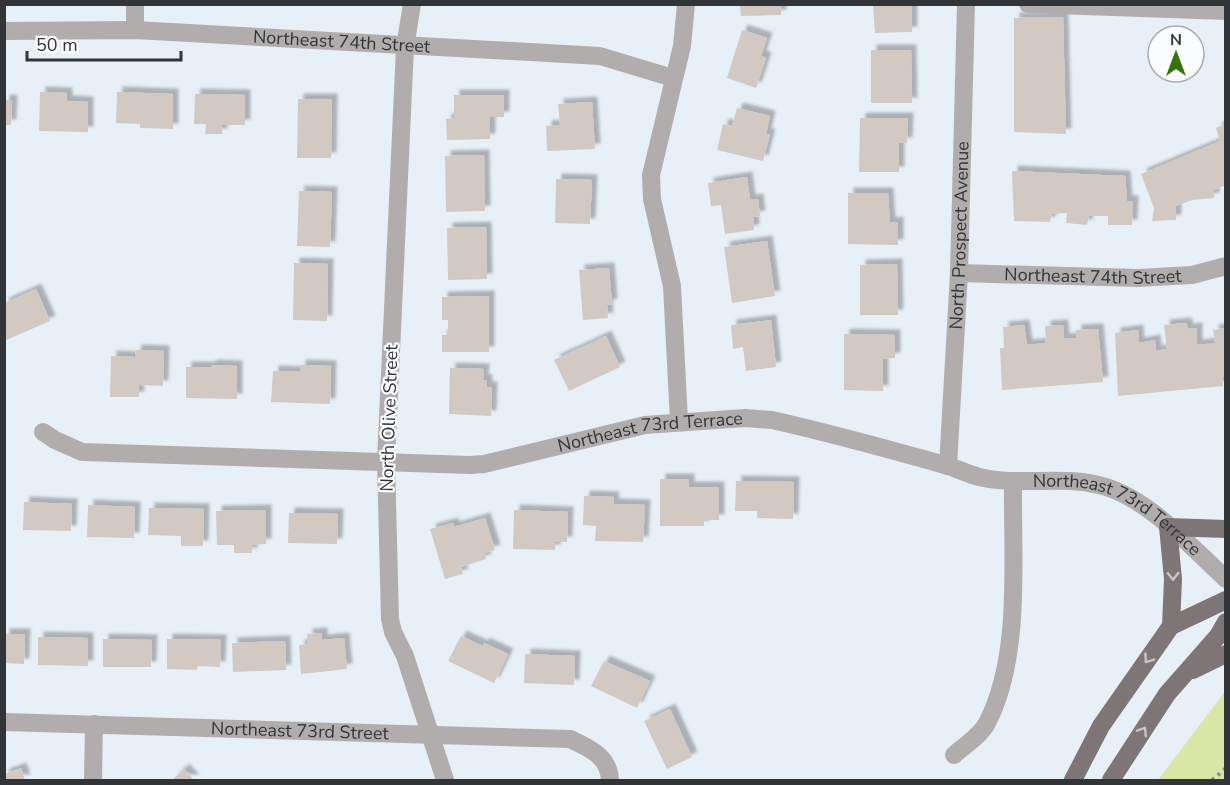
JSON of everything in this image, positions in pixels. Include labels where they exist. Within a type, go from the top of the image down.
[{"type":"main road","points":[[1171,626],[1173,579],[1168,527],[1226,529]]},
{"type":"main road","points":[[1073,780],[1101,726],[1171,626],[1226,600]]},
{"type":"main road","points":[[1111,780],[1167,694],[1218,636],[1226,622]]},
{"type":"main road","points":[[1186,673],[1226,654]]},
{"type":"street","points":[[135,4],[135,30]]},
{"type":"street","name":"North Olive Street","points":[[412,4],[405,47],[386,461],[390,619],[395,638],[405,656],[445,780]]},
{"type":"street","points":[[679,421],[672,286],[652,199],[651,175],[682,46],[687,4]]},
{"type":"street","name":"North Prospect Avenue","points":[[948,466],[960,273],[966,4]]},
{"type":"street","points":[[1028,4],[1226,11]]},
{"type":"street","name":"Northeast 74th Street","points":[[4,31],[135,30],[405,47],[600,56],[673,78]]},
{"type":"street","name":"Northeast 74th Street","points":[[960,273],[1138,278],[1192,275],[1226,266]]},
{"type":"street","name":"Northeast 73rd Terrace","points":[[43,432],[82,452],[484,464],[645,425],[746,418],[772,420],[978,476],[1013,483],[1073,481],[1107,487],[1136,502],[1168,527],[1226,579]]},
{"type":"street","points":[[954,755],[986,725],[1006,670],[1012,620],[1013,483]]},
{"type":"street","name":"Northeast 73rd Street","points":[[4,722],[570,739],[593,750],[609,770],[610,780]]},
{"type":"street","points":[[93,780],[94,724]]},
{"type":"path","points":[[1212,780],[1226,768]]},
{"type":"green space","points":[[1224,693],[1225,780],[1158,780]]},
{"type":"building","points":[[740,4],[781,4],[781,15],[741,16]]},
{"type":"building","points":[[873,4],[912,4],[912,32],[875,33]]},
{"type":"building","points":[[1063,17],[1066,134],[1014,132],[1014,18]]},
{"type":"building","points":[[742,30],[767,38],[761,56],[766,58],[756,88],[727,78]]},
{"type":"building","points":[[871,50],[911,50],[912,103],[871,103]]},
{"type":"building","points":[[40,92],[67,93],[67,101],[88,102],[88,132],[39,131]]},
{"type":"building","points":[[117,92],[173,94],[173,129],[140,128],[140,124],[116,123]]},
{"type":"building","points":[[195,94],[245,95],[245,125],[222,125],[222,134],[205,134],[206,124],[194,124]]},
{"type":"building","points":[[454,95],[504,95],[504,117],[490,117],[490,139],[447,140],[446,119],[454,118]]},
{"type":"building","points":[[298,99],[332,99],[331,158],[297,158]]},
{"type":"building","points":[[4,100],[12,100],[11,125],[4,125]]},
{"type":"building","points":[[592,102],[595,149],[547,151],[546,126],[560,125],[558,104]]},
{"type":"building","points":[[737,108],[770,116],[766,134],[770,134],[763,161],[717,150],[723,124],[732,126]]},
{"type":"building","points":[[860,118],[908,118],[907,143],[899,143],[899,172],[859,172]]},
{"type":"building","points":[[1226,124],[1226,185],[1214,190],[1214,198],[1192,200],[1176,206],[1176,220],[1152,221],[1154,208],[1141,174],[1220,141],[1216,128]]},
{"type":"building","points":[[484,155],[485,211],[446,212],[445,156]]},
{"type":"building","points":[[1012,171],[1125,176],[1127,201],[1133,201],[1132,225],[1108,225],[1108,216],[1089,216],[1087,225],[1066,223],[1067,213],[1052,214],[1050,222],[1014,221]]},
{"type":"building","points":[[747,177],[750,200],[758,199],[760,216],[753,217],[754,230],[725,234],[721,205],[711,206],[708,183]]},
{"type":"building","points":[[556,179],[592,180],[590,224],[555,223]]},
{"type":"building","points":[[299,191],[332,192],[330,247],[297,246]]},
{"type":"building","points":[[848,193],[888,193],[890,223],[898,222],[898,245],[848,244]]},
{"type":"building","points":[[486,227],[487,279],[448,280],[447,228]]},
{"type":"building","points":[[767,241],[775,296],[732,303],[724,247]]},
{"type":"building","points":[[294,263],[328,264],[327,321],[293,320]]},
{"type":"building","points":[[897,264],[898,315],[860,315],[860,265]]},
{"type":"building","points":[[609,268],[612,304],[607,305],[608,318],[583,320],[579,270]]},
{"type":"building","points":[[36,289],[50,321],[4,341],[4,303]]},
{"type":"building","points":[[489,296],[489,352],[442,352],[442,335],[448,335],[448,320],[442,320],[442,297]]},
{"type":"building","points":[[771,320],[776,367],[746,371],[743,347],[733,349],[731,325]]},
{"type":"building","points":[[1186,323],[1188,329],[1197,328],[1197,345],[1215,343],[1213,330],[1226,328],[1226,376],[1222,377],[1223,386],[1118,396],[1115,333],[1138,330],[1139,343],[1155,340],[1156,351],[1167,349],[1164,325]]},
{"type":"building","points":[[1024,325],[1027,345],[1046,343],[1045,326],[1063,325],[1064,339],[1076,338],[1076,330],[1098,329],[1103,382],[1002,390],[1000,348],[1004,348],[1003,327]]},
{"type":"building","points":[[844,334],[895,335],[895,358],[883,359],[883,391],[844,390]]},
{"type":"building","points":[[606,336],[620,367],[569,391],[554,360]]},
{"type":"building","points":[[136,350],[164,351],[163,386],[139,385],[139,397],[110,397],[111,356],[135,357]]},
{"type":"building","points":[[211,365],[237,366],[237,399],[186,398],[186,367],[211,367]]},
{"type":"building","points":[[300,365],[331,366],[330,404],[271,402],[273,371],[300,372]]},
{"type":"building","points":[[450,368],[484,369],[483,380],[487,380],[487,387],[492,387],[491,416],[449,414]]},
{"type":"building","points":[[660,479],[689,479],[689,487],[719,487],[719,520],[704,520],[704,526],[660,526]]},
{"type":"building","points":[[736,481],[794,482],[793,519],[757,518],[757,511],[735,511]]},
{"type":"building","points":[[584,496],[614,497],[613,504],[645,505],[643,542],[595,541],[596,526],[583,525]]},
{"type":"building","points":[[24,502],[72,504],[71,531],[23,530]]},
{"type":"building","points":[[88,505],[135,507],[134,538],[87,537]]},
{"type":"building","points":[[149,508],[204,509],[203,546],[181,546],[181,536],[148,535]]},
{"type":"building","points":[[266,510],[266,544],[252,545],[252,553],[234,553],[234,545],[217,545],[216,511]]},
{"type":"building","points":[[514,510],[568,512],[567,542],[555,542],[555,550],[513,549]]},
{"type":"building","points":[[289,513],[338,514],[337,544],[288,543]]},
{"type":"building","points":[[485,518],[495,550],[484,553],[486,559],[461,567],[463,574],[445,579],[430,529],[453,523],[454,527]]},
{"type":"building","points":[[322,633],[322,640],[344,638],[347,669],[301,674],[299,645],[308,644],[307,634]]},
{"type":"building","points":[[4,634],[25,634],[24,664],[4,663]]},
{"type":"building","points":[[461,636],[508,654],[494,683],[448,661]]},
{"type":"building","points":[[38,637],[88,638],[88,666],[38,665]]},
{"type":"building","points":[[103,639],[152,640],[151,667],[103,667]]},
{"type":"building","points":[[167,639],[221,640],[220,667],[198,666],[197,670],[167,669]]},
{"type":"building","points":[[285,641],[286,670],[233,672],[232,643]]},
{"type":"building","points":[[525,654],[575,656],[574,685],[524,683]]},
{"type":"building","points":[[604,661],[650,681],[637,708],[591,686]]},
{"type":"building","points":[[670,709],[692,757],[667,769],[644,721]]},
{"type":"building","points":[[21,768],[25,780],[4,780],[4,774]]},
{"type":"building","points":[[184,769],[194,780],[172,780]]}]
